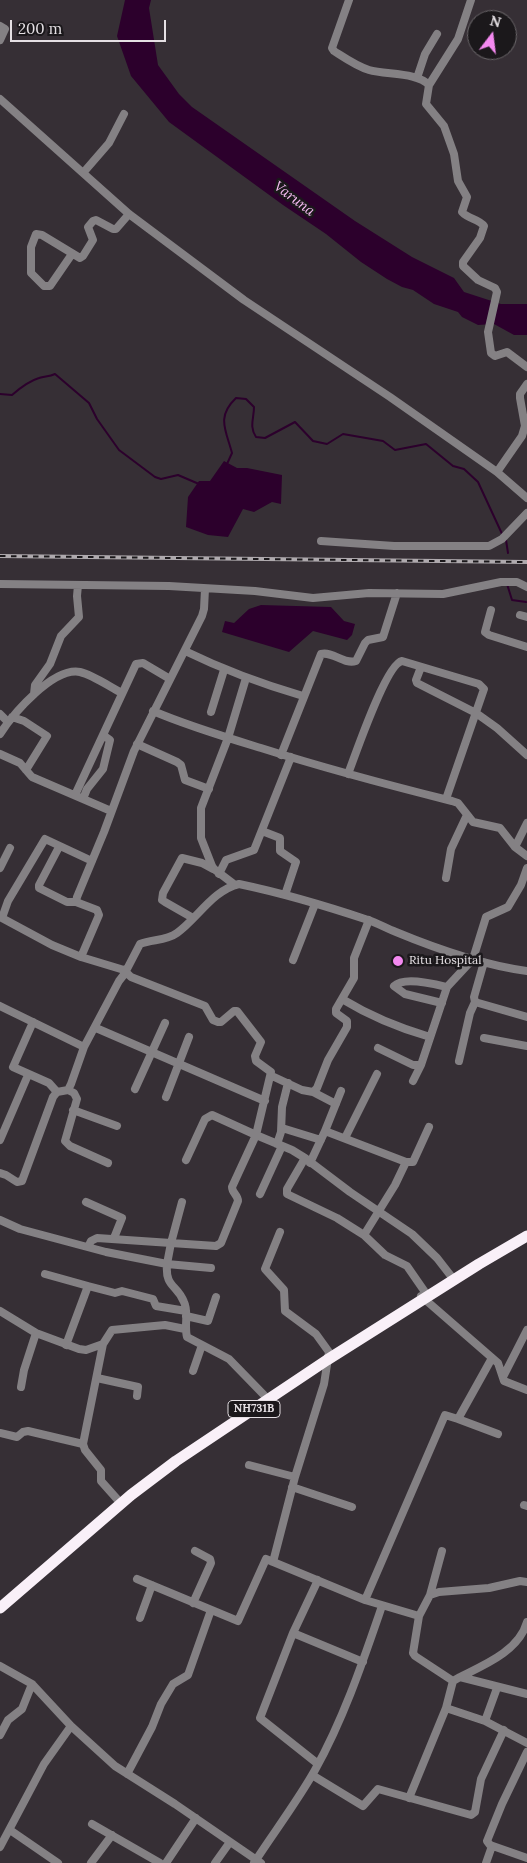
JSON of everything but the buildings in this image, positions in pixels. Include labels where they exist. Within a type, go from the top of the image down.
[{"type":"highway","name":"NH731B","points":[[0,1600],[117,1499],[179,1452],[264,1395],[382,1323],[450,1276],[527,1230]]},
{"type":"highway","name":"NH731B","points":[[424,1295],[527,1236]]},
{"type":"highway","name":"NH731B","points":[[0,1608],[151,1479],[328,1356]]},
{"type":"street","points":[[348,0],[333,44],[332,48],[334,51],[366,69],[382,74],[406,75],[426,82],[429,85]]},
{"type":"street","points":[[471,0],[458,39],[429,85],[426,104],[444,126],[454,154],[458,181],[467,197],[462,212],[484,226],[480,238],[463,262],[463,266],[478,280],[495,288],[497,292],[488,327],[493,355],[507,352],[527,368]]},
{"type":"street","points":[[0,26],[5,29],[0,40]]},
{"type":"street","points":[[416,78],[425,54],[437,34]]},
{"type":"street","points":[[0,100],[129,214],[244,300],[390,397],[497,472],[527,498]]},
{"type":"street","points":[[83,173],[109,143],[124,114]]},
{"type":"street","points":[[72,254],[50,286],[44,286],[31,273],[31,246],[36,234],[42,235],[80,258],[93,240],[88,227],[93,221],[96,220],[112,229],[116,229],[129,214]]},
{"type":"street","points":[[497,472],[525,430],[520,394],[527,384]]},
{"type":"street","points":[[321,541],[357,545],[490,546],[504,537],[527,513]]},
{"type":"street","points":[[0,584],[169,586],[249,591],[313,598],[369,593],[443,594],[501,582],[517,582],[527,587]]},
{"type":"street","points":[[34,694],[35,685],[50,664],[61,636],[79,617],[78,585]]},
{"type":"street","points":[[76,902],[137,744],[177,663],[186,651],[204,609],[205,589]]},
{"type":"street","points":[[281,755],[321,654],[327,653],[353,662],[358,658],[364,643],[368,640],[383,638],[396,593]]},
{"type":"street","points":[[491,610],[485,632],[527,647]]},
{"type":"street","points":[[186,651],[224,670],[303,696]]},
{"type":"street","points":[[348,774],[380,692],[396,664],[402,661],[482,686],[483,693],[446,799]]},
{"type":"street","points":[[75,795],[132,668],[139,663],[143,663],[170,679]]},
{"type":"street","points":[[421,667],[416,683],[476,713],[498,728],[527,755]]},
{"type":"street","points":[[211,712],[224,670]]},
{"type":"street","points":[[0,734],[34,694],[66,673],[85,674],[122,693]]},
{"type":"street","points":[[216,872],[200,833],[201,808],[228,738],[246,678]]},
{"type":"street","points":[[153,711],[281,755],[458,803],[473,822],[500,828],[515,847],[527,856]]},
{"type":"street","points":[[0,714],[10,720],[24,721],[47,736],[26,770]]},
{"type":"street","points":[[83,798],[87,789],[103,769],[110,743],[108,738],[103,735]]},
{"type":"street","points":[[137,744],[177,762],[181,765],[185,780],[209,789]]},
{"type":"street","points":[[0,754],[20,763],[32,777],[111,811]]},
{"type":"street","points":[[216,872],[226,860],[254,850],[291,757]]},
{"type":"street","points":[[446,878],[451,849],[467,815]]},
{"type":"street","points":[[515,847],[527,823]]},
{"type":"street","points":[[262,831],[280,838],[280,851],[296,862],[285,895]]},
{"type":"street","points":[[88,1247],[94,1239],[114,1238],[219,1245],[238,1201],[232,1187],[256,1135],[272,1076],[269,1069],[254,1058],[261,1042],[237,1011],[234,1011],[221,1022],[218,1022],[213,1020],[205,1006],[147,984],[125,971],[81,957],[52,945],[1,918],[8,901],[45,839],[92,861]]},
{"type":"street","points":[[60,847],[39,888],[67,902],[76,902],[97,910],[99,915],[81,957]]},
{"type":"street","points":[[0,868],[10,848]]},
{"type":"street","points":[[193,918],[165,902],[162,897],[182,858],[202,863],[235,885]]},
{"type":"street","points":[[413,1081],[421,1065],[447,986],[472,959],[486,917],[508,907],[525,879],[527,868]]},
{"type":"street","points":[[68,1090],[84,1047],[140,944],[178,933],[208,903],[235,885],[285,895],[369,920],[472,959],[502,968],[527,971]]},
{"type":"street","points":[[293,960],[315,904]]},
{"type":"street","points":[[313,1092],[317,1088],[328,1060],[347,1028],[346,1021],[336,1013],[354,978],[354,958],[369,920]]},
{"type":"street","points":[[459,1061],[484,962]]},
{"type":"street","points":[[442,1003],[405,994],[394,986],[399,983],[419,981],[447,986]]},
{"type":"street","points":[[342,999],[398,1028],[430,1037]]},
{"type":"street","points":[[475,1002],[527,1017]]},
{"type":"street","points":[[0,1006],[84,1047]]},
{"type":"street","points":[[33,1022],[13,1067],[49,1083],[57,1092]]},
{"type":"street","points":[[135,1089],[165,1023]]},
{"type":"street","points":[[96,1028],[265,1101]]},
{"type":"street","points":[[166,1097],[189,1038]]},
{"type":"street","points":[[484,1038],[527,1046]]},
{"type":"street","points":[[378,1048],[413,1065],[421,1065]]},
{"type":"street","points":[[345,1138],[377,1074]]},
{"type":"street","points":[[0,1140],[28,1075]]},
{"type":"street","points":[[272,1076],[306,1092],[313,1092],[336,1104]]},
{"type":"street","points":[[260,1194],[279,1145],[282,1128],[282,1107],[288,1083]]},
{"type":"street","points":[[57,1092],[68,1090],[76,1096],[65,1141],[70,1146],[108,1163]]},
{"type":"street","points":[[341,1091],[321,1140],[287,1189],[287,1194],[337,1218],[364,1236],[385,1255],[406,1266],[424,1295],[498,1363],[504,1381],[527,1390]]},
{"type":"street","points":[[0,1173],[17,1182],[22,1181],[57,1092]]},
{"type":"street","points":[[73,1110],[117,1126]]},
{"type":"street","points":[[186,1160],[205,1119],[212,1115],[279,1145],[307,1160],[412,1234],[438,1258],[450,1276]]},
{"type":"street","points":[[325,1131],[406,1162],[414,1162],[429,1127]]},
{"type":"street","points":[[282,1128],[321,1140]]},
{"type":"street","points":[[364,1236],[395,1186],[406,1162]]},
{"type":"street","points":[[86,1202],[122,1218],[114,1238]]},
{"type":"street","points":[[182,1202],[170,1243],[167,1278],[184,1302],[187,1337],[229,1359],[264,1395]]},
{"type":"street","points":[[0,1220],[20,1229],[88,1247],[167,1264],[211,1268]]},
{"type":"street","points":[[273,1562],[292,1487],[324,1384],[328,1356],[316,1334],[285,1311],[284,1290],[265,1269],[280,1232]]},
{"type":"street","points":[[45,1274],[115,1293],[121,1291],[153,1299],[156,1306],[208,1321],[216,1297]]},
{"type":"street","points":[[66,1345],[88,1286]]},
{"type":"street","points":[[0,1311],[36,1333],[66,1345],[86,1350],[103,1344]]},
{"type":"street","points":[[117,1499],[101,1481],[101,1470],[82,1444],[103,1344],[112,1330],[165,1325],[185,1329]]},
{"type":"street","points":[[503,1377],[527,1330]]},
{"type":"street","points":[[22,1387],[24,1370],[36,1333]]},
{"type":"street","points":[[193,1371],[202,1346]]},
{"type":"street","points":[[458,1419],[492,1358]]},
{"type":"street","points":[[97,1378],[138,1387],[137,1396]]},
{"type":"street","points":[[365,1600],[445,1415],[498,1434]]},
{"type":"street","points":[[0,1433],[13,1437],[28,1431],[82,1444]]},
{"type":"street","points":[[249,1465],[295,1477]]},
{"type":"street","points":[[292,1487],[352,1507]]},
{"type":"street","points":[[193,1602],[211,1560],[195,1550]]},
{"type":"street","points":[[442,1551],[430,1595],[419,1616],[412,1653],[457,1679],[527,1694]]},
{"type":"street","points":[[137,1579],[238,1621],[266,1559],[365,1600],[419,1616]]},
{"type":"street","points":[[318,1580],[293,1633],[260,1718],[318,1764]]},
{"type":"street","points":[[430,1595],[439,1592],[489,1588],[527,1582]]},
{"type":"street","points":[[140,1618],[152,1585]]},
{"type":"street","points":[[0,1666],[32,1684],[72,1726],[115,1766],[196,1818],[257,1862],[318,1764],[336,1730],[363,1662],[382,1606]]},
{"type":"street","points":[[127,1774],[174,1684],[188,1674],[211,1610]]},
{"type":"street","points":[[409,1798],[457,1679],[504,1652],[518,1640],[527,1622]]},
{"type":"street","points":[[293,1633],[363,1662]]},
{"type":"street","points":[[0,1735],[8,1720],[22,1708],[32,1684]]},
{"type":"street","points":[[485,1721],[497,1688]]},
{"type":"street","points":[[446,1708],[485,1721],[527,1743]]},
{"type":"street","points":[[0,1847],[44,1764],[72,1726]]},
{"type":"street","points":[[312,1774],[363,1806],[378,1788],[473,1814],[481,1779],[504,1730]]},
{"type":"street","points":[[527,1752],[487,1842],[492,1846],[527,1858]]},
{"type":"street","points":[[166,1863],[196,1818]]},
{"type":"street","points":[[92,1824],[160,1863]]},
{"type":"street","points":[[10,1830],[58,1863]]},
{"type":"street","points":[[91,1863],[112,1835]]},
{"type":"street","points":[[215,1863],[230,1842]]},
{"type":"street","points":[[486,1863],[492,1846]]},
{"type":"water","name":"Varuna","points":[[125,0],[151,0],[149,8],[158,65],[179,94],[192,107],[355,221],[412,257],[454,278],[464,292],[501,304],[527,304],[527,335],[514,335],[494,324],[478,325],[462,317],[458,312],[434,304],[413,290],[402,287],[387,279],[169,122],[131,76],[117,36]]},
{"type":"water","points":[[224,461],[237,468],[247,468],[282,475],[281,504],[272,502],[254,512],[243,509],[228,537],[208,535],[186,527],[188,497],[199,481],[210,481]]},
{"type":"water","points":[[261,605],[331,607],[344,621],[355,624],[352,635],[347,640],[313,631],[289,652],[222,632],[225,621],[234,623],[249,609]]},
{"type":"waterway","points":[[0,394],[12,395],[32,381],[55,374],[89,403],[97,419],[119,450],[155,477],[161,479],[178,475],[199,484]]},
{"type":"waterway","points":[[227,464],[232,453],[225,430],[224,418],[226,411],[236,398],[246,399],[254,407],[252,426],[256,437],[265,438],[295,422],[313,441],[327,444],[343,434],[383,441],[395,450],[426,444],[453,466],[464,469],[478,482],[503,536]]},
{"type":"waterway","points":[[506,540],[508,553]]},
{"type":"waterway","points":[[507,584],[512,600],[526,602]]},
{"type":"railway","points":[[0,556],[527,562]]},
{"type":"place","name":"Ritu Hospital","points":[[398,961]]}]
